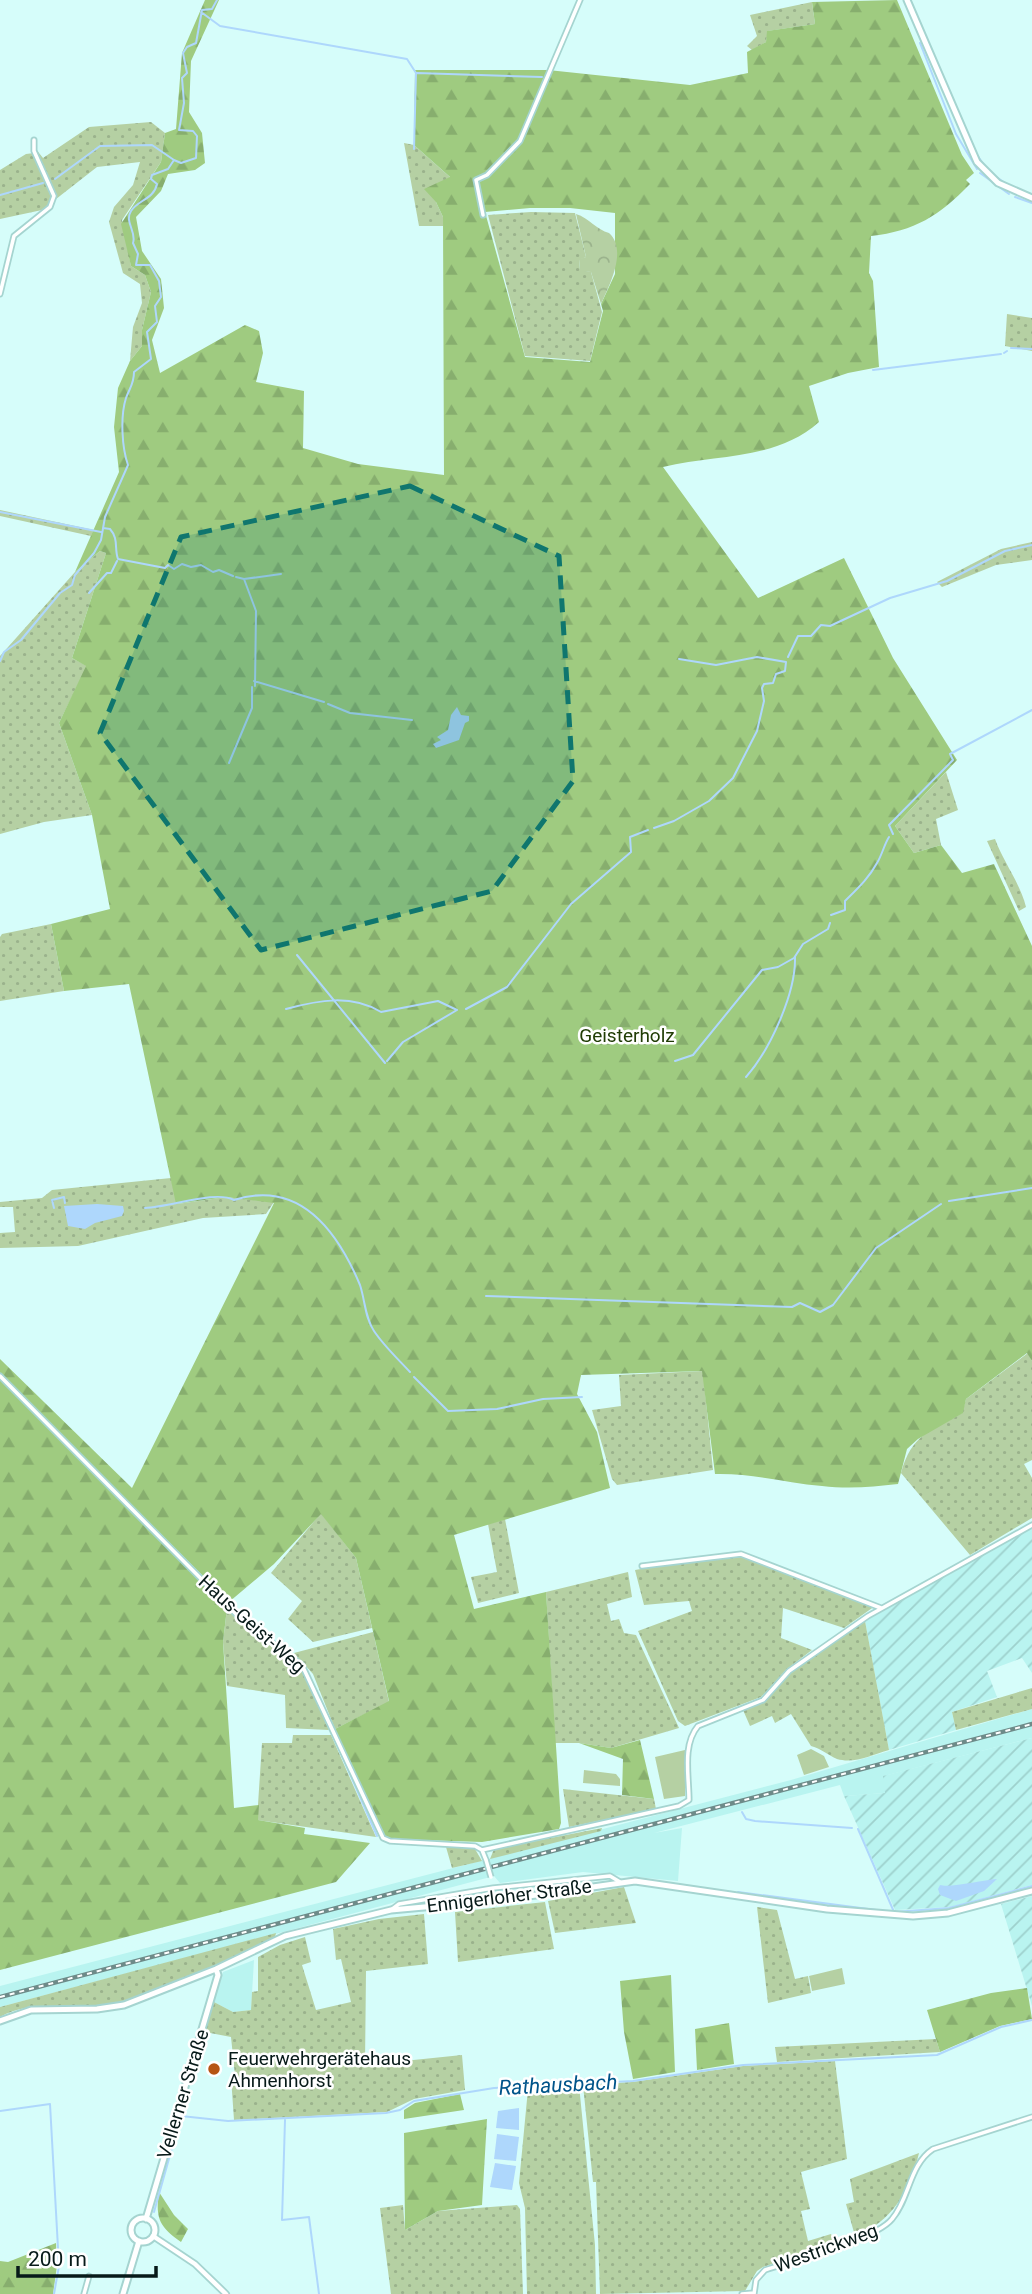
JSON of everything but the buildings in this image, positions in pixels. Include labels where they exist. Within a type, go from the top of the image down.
[{"type":"main road","points":[[907,0],[977,162],[998,183],[1032,198]]},
{"type":"main road","name":"Ennigerloher Straße","points":[[0,2021],[31,2010],[97,2009],[124,2005],[216,1969],[297,1932],[391,1910],[501,1900],[620,1882],[646,1882],[891,1916],[948,1913],[1032,1891]]},
{"type":"main road","name":"Vellerner Straße","points":[[146,2219],[215,1987],[218,1975],[216,1969]]},
{"type":"main road","points":[[146,2219],[153,2226],[153,2236],[147,2241],[139,2241],[133,2236],[131,2229],[138,2220],[146,2219]]},
{"type":"main road","points":[[123,2294],[139,2241]]},
{"type":"street","points":[[483,215],[476,180],[487,175],[520,141],[580,0]]},
{"type":"street","points":[[0,294],[14,236],[22,227],[50,208],[54,196],[34,151],[34,140]]},
{"type":"street","name":"Haus-Geist-Weg","points":[[0,1376],[242,1620],[302,1665],[383,1838],[390,1841],[475,1846],[482,1850]]},
{"type":"street","points":[[494,1888],[482,1850],[679,1806],[688,1800],[688,1746],[690,1734],[698,1726],[762,1700],[789,1671],[881,1608],[1032,1524]]},
{"type":"street","points":[[642,1566],[741,1554],[881,1608]]},
{"type":"street","points":[[391,1910],[399,1904],[494,1888],[610,1877],[620,1882]]},
{"type":"street","name":"Westrickweg","points":[[754,2294],[756,2280],[765,2270],[885,2226],[900,2206],[921,2160],[933,2149],[1032,2117]]},
{"type":"street","points":[[153,2236],[195,2264],[226,2294]]},
{"type":"street","points":[[84,2294],[89,2276]]},
{"type":"street","points":[[742,2294],[754,2294]]},
{"type":"highlighted area","points":[[410,486],[559,556],[573,781],[492,891],[261,950],[100,733],[181,537]]},
{"type":"shaded area","points":[[457,707],[461,715],[469,716],[469,721],[465,723],[459,740],[436,748],[433,744],[441,740],[437,737],[448,730],[451,715]]},
{"type":"shaded area","points":[[64,1206],[123,1206],[124,1211],[122,1216],[95,1223],[85,1229],[68,1226]]},
{"type":"shaded area","points":[[1032,1528],[1032,1673],[1022,1658],[987,1671],[997,1697],[952,1712],[956,1730],[889,1750],[865,1621]]},
{"type":"shaded area","points":[[1032,1709],[1032,1738],[884,1776],[886,1793],[844,1796],[840,1785],[654,1833],[682,1828],[678,1881],[583,1872],[500,1883],[494,1876],[0,2007],[0,1986],[791,1780]]},
{"type":"shaded area","points":[[1032,1738],[1032,1885],[950,1907],[895,1910],[844,1796],[885,1793],[883,1776]]},
{"type":"shaded area","points":[[997,1879],[984,1891],[956,1901],[940,1895],[938,1889],[940,1885]]},
{"type":"shaded area","points":[[1032,1896],[1032,2006],[1001,1904]]},
{"type":"shaded area","points":[[254,1960],[251,2010],[233,2012],[214,2002],[223,1972]]},
{"type":"shaded area","points":[[519,2108],[519,2130],[496,2128],[498,2111]]},
{"type":"shaded area","points":[[497,2134],[519,2137],[516,2161],[494,2159]]},
{"type":"shaded area","points":[[495,2163],[516,2166],[512,2190],[490,2187]]},
{"type":"green space","name":"Geisterholz","points":[[205,0],[219,0],[191,61],[189,112],[202,133],[205,163],[195,170],[168,174],[161,191],[136,217],[142,251],[161,279],[164,308],[152,340],[160,373],[245,325],[259,331],[263,353],[256,382],[304,391],[303,448],[358,464],[444,475],[443,217],[436,202],[424,189],[450,177],[414,145],[415,70],[548,70],[690,85],[748,73],[747,52],[766,42],[767,31],[815,24],[812,2],[897,0],[962,155],[974,173],[966,180],[970,184],[937,213],[913,226],[871,236],[869,273],[873,281],[879,367],[848,373],[809,386],[819,422],[784,444],[745,454],[663,467],[758,598],[844,558],[893,658],[957,760],[895,826],[914,853],[941,845],[962,873],[994,864],[1032,946],[1032,1361],[1027,1353],[966,1399],[963,1413],[918,1439],[907,1449],[898,1484],[860,1487],[809,1485],[742,1475],[715,1474],[702,1371],[581,1375],[577,1394],[597,1432],[610,1488],[454,1535],[474,1609],[546,1592],[561,1823],[559,1829],[482,1842],[391,1839],[383,1835],[335,1729],[389,1701],[356,1558],[321,1514],[274,1564],[229,1602],[0,1373],[0,1359],[132,1488],[274,1203],[226,1197],[176,1204],[129,984],[64,991],[51,924],[110,909],[92,815],[59,723],[86,666],[72,658],[106,553],[100,551],[75,572],[119,472],[114,427],[118,388],[130,361],[142,346],[142,330],[151,292],[145,275],[131,266],[121,224],[161,162],[165,133],[176,129],[182,53]],"holes":[[[570,208],[615,213],[615,274],[601,304],[603,311],[590,362],[525,357],[485,212]]]},
{"type":"green space","points":[[812,2],[815,24],[768,31],[766,42],[752,50],[747,46],[757,36],[750,15]]},
{"type":"green space","points":[[151,122],[165,133],[161,162],[122,220],[131,266],[145,275],[151,292],[142,330],[142,346],[130,361],[133,327],[142,303],[140,284],[123,273],[109,222],[114,207],[133,185],[140,162],[97,167],[42,210],[0,219],[0,170],[26,154],[34,153],[35,148],[43,158],[89,127]]},
{"type":"green space","points":[[404,143],[414,145],[451,178],[436,202],[443,217],[443,226],[419,226]]},
{"type":"green space","points":[[575,213],[586,257],[579,260],[580,270],[591,272],[602,312],[590,361],[525,356],[488,215]]},
{"type":"green space","points":[[576,214],[609,233],[617,249],[615,268],[601,304],[591,272],[580,271],[579,259],[586,257]]},
{"type":"green space","points":[[1007,314],[1032,318],[1032,351],[1005,346]]},
{"type":"green space","points":[[0,510],[94,530],[91,536],[0,516]]},
{"type":"green space","points":[[1032,542],[1032,560],[996,565],[942,587],[937,582],[1001,549]]},
{"type":"green space","points":[[100,551],[106,553],[72,658],[87,666],[59,723],[92,815],[44,822],[0,834],[0,656],[75,572]]},
{"type":"green space","points":[[946,772],[958,810],[936,819],[941,845],[914,853],[895,826]]},
{"type":"green space","points":[[995,839],[1024,899],[1026,907],[1019,911],[987,841]]},
{"type":"green space","points":[[51,924],[64,991],[0,1001],[0,937],[2,934]]},
{"type":"green space","points":[[171,1178],[177,1204],[226,1197],[274,1202],[266,1214],[203,1218],[78,1246],[0,1248],[0,1233],[15,1232],[13,1207],[0,1207],[0,1202],[42,1198],[52,1190]]},
{"type":"green space","points":[[1028,1353],[1032,1361],[1032,1460],[1024,1464],[1032,1478],[1032,1518],[970,1555],[901,1473],[916,1442],[931,1430],[962,1413],[966,1399]]},
{"type":"green space","points":[[703,1371],[713,1470],[617,1485],[612,1479],[592,1410],[621,1406],[619,1375]]},
{"type":"green space","points":[[0,1379],[227,1608],[223,1642],[234,1808],[259,1805],[258,1820],[305,1828],[304,1834],[370,1843],[336,1882],[0,1970]]},
{"type":"green space","points":[[321,1513],[356,1558],[372,1628],[313,1642],[288,1619],[302,1601],[271,1573]]},
{"type":"green space","points":[[505,1519],[519,1593],[478,1603],[471,1577],[497,1572],[488,1524]]},
{"type":"green space","points":[[741,1557],[875,1606],[844,1628],[783,1608],[781,1638],[812,1650],[787,1669],[761,1697],[685,1726],[678,1721],[638,1631],[692,1611],[689,1601],[644,1605],[635,1570],[694,1560]]},
{"type":"green space","points":[[628,1572],[632,1597],[607,1604],[611,1621],[619,1619],[624,1633],[636,1635],[679,1728],[611,1748],[579,1743],[555,1743],[546,1592]]},
{"type":"green space","points":[[227,1608],[253,1633],[298,1666],[307,1677],[329,1730],[286,1728],[285,1695],[227,1686],[223,1642]]},
{"type":"green space","points":[[865,1621],[889,1750],[856,1760],[837,1759],[811,1746],[791,1714],[775,1723],[772,1716],[750,1726],[743,1710],[765,1701],[791,1672]]},
{"type":"green space","points":[[373,1632],[389,1702],[335,1729],[313,1674],[294,1653]]},
{"type":"green space","points":[[1032,1688],[1032,1709],[956,1730],[952,1712]]},
{"type":"green space","points":[[293,1735],[331,1735],[376,1837],[257,1820],[262,1743],[292,1743]]},
{"type":"green space","points":[[640,1740],[654,1799],[622,1795],[623,1759],[579,1743],[611,1748]]},
{"type":"green space","points":[[811,1749],[824,1756],[829,1767],[804,1775],[797,1755]]},
{"type":"green space","points":[[685,1750],[685,1796],[664,1799],[655,1757]]},
{"type":"green space","points":[[584,1770],[616,1774],[620,1779],[620,1786],[583,1783]]},
{"type":"green space","points":[[563,1789],[654,1799],[656,1809],[569,1827]]},
{"type":"green space","points":[[602,1828],[601,1831],[490,1859],[494,1849]]},
{"type":"green space","points":[[446,1847],[475,1849],[482,1861],[452,1868]]},
{"type":"green space","points":[[624,1887],[636,1923],[555,1933],[548,1901]]},
{"type":"green space","points":[[545,1902],[554,1949],[458,1962],[455,1912]]},
{"type":"green space","points":[[757,1907],[777,1910],[795,1979],[808,1976],[811,1993],[768,2003]]},
{"type":"green space","points":[[424,1914],[428,1964],[366,1971],[365,2065],[462,2055],[465,2090],[414,2099],[387,2112],[234,2120],[231,2077],[235,2076],[231,2037],[205,2032],[214,2002],[233,2012],[251,2010],[252,1992],[258,1991],[258,1957],[280,1945],[305,1937],[311,1962],[302,1965],[316,2010],[351,2002],[341,1959],[336,1960],[333,1929],[379,1919]]},
{"type":"green space","points":[[276,1933],[275,1937],[216,1966],[130,2000],[97,2006],[40,2006],[13,2011],[0,2017],[0,2007]]},
{"type":"green space","points":[[842,1968],[845,1984],[812,1991],[809,1976]]},
{"type":"green space","points":[[671,1975],[675,2072],[633,2079],[624,2032],[620,1981]]},
{"type":"green space","points":[[1027,1988],[1032,2019],[1000,2026],[940,2052],[927,2010],[991,1993]]},
{"type":"green space","points":[[729,2023],[734,2064],[697,2070],[695,2029]]},
{"type":"green space","points":[[936,2039],[940,2052],[777,2062],[775,2047]]},
{"type":"green space","points":[[835,2061],[847,2159],[801,2172],[810,2209],[801,2211],[808,2241],[831,2234],[835,2243],[763,2267],[757,2271],[745,2291],[600,2294],[596,2182],[593,2182],[583,2085],[632,2082],[743,2066]]},
{"type":"green space","points":[[579,2085],[595,2245],[596,2294],[527,2294],[525,2208],[519,2183],[528,2089]]},
{"type":"green space","points":[[460,2094],[464,2110],[404,2119],[404,2110],[415,2103]]},
{"type":"green space","points":[[487,2119],[482,2205],[438,2211],[405,2230],[404,2133]]},
{"type":"green space","points":[[919,2153],[905,2192],[897,2204],[879,2222],[855,2236],[846,2204],[854,2202],[850,2179]]},
{"type":"green space","points":[[159,2192],[174,2215],[188,2229],[181,2242],[168,2232],[161,2222],[158,2209]]},
{"type":"green space","points":[[403,2205],[405,2230],[438,2211],[517,2205],[520,2209],[523,2294],[391,2294],[380,2208]]},
{"type":"green space","points":[[56,2243],[57,2266],[53,2294],[0,2294],[0,2261],[8,2262]]},
{"type":"waterway","points":[[0,661],[4,652],[21,640],[60,593],[72,585],[75,575],[94,553],[101,540],[105,517],[128,465],[122,432],[124,406],[133,383],[134,372],[151,359],[147,332],[157,322],[155,306],[161,297],[159,281],[150,265],[136,265],[138,254],[133,243],[129,215],[134,207],[155,189],[157,184],[151,179],[152,175],[168,169],[174,160],[181,163],[196,158],[197,136],[193,131],[179,130],[184,103],[182,78],[187,73],[183,53],[187,47],[196,43],[202,10],[212,9],[217,0]]},
{"type":"waterway","points":[[201,12],[220,26],[407,59],[416,73],[414,149]]},
{"type":"waterway","points":[[928,42],[934,57]]},
{"type":"waterway","points":[[920,43],[956,134],[977,169]]},
{"type":"waterway","points":[[417,73],[542,77]]},
{"type":"waterway","points":[[55,179],[100,146],[152,145],[174,160]]},
{"type":"waterway","points":[[975,152],[984,165]]},
{"type":"waterway","points":[[980,173],[1009,194]]},
{"type":"waterway","points":[[992,174],[1008,185]]},
{"type":"waterway","points":[[0,195],[43,183]]},
{"type":"waterway","points":[[1026,193],[1032,195]]},
{"type":"waterway","points":[[1015,197],[1032,203]]},
{"type":"waterway","points":[[1011,348],[1032,349]]},
{"type":"waterway","points":[[873,370],[1001,354]]},
{"type":"waterway","points":[[0,512],[101,532]]},
{"type":"waterway","points":[[103,528],[110,529],[113,533],[118,559],[165,568],[168,565],[174,569],[182,564],[191,567],[201,565],[213,572],[219,570],[233,576]]},
{"type":"waterway","points":[[788,657],[798,636],[811,636],[821,625],[830,626],[890,598],[947,581],[1005,551],[1032,545]]},
{"type":"waterway","points":[[89,593],[107,573],[111,573],[117,561]]},
{"type":"waterway","points":[[244,579],[281,574]]},
{"type":"waterway","points":[[236,577],[244,579],[256,611],[255,686]]},
{"type":"waterway","points":[[654,828],[674,821],[709,801],[733,778],[757,731],[764,701],[762,688],[764,684],[773,683],[776,674],[785,671],[786,662],[757,657],[716,665],[679,659]]},
{"type":"waterway","points":[[254,681],[324,702]]},
{"type":"waterway","points":[[229,763],[252,708],[252,687]]},
{"type":"waterway","points":[[328,704],[350,713],[412,720]]},
{"type":"waterway","points":[[893,834],[889,825],[953,760],[950,754],[1032,710]]},
{"type":"waterway","points":[[466,1009],[507,987],[571,904],[631,852],[630,837],[648,830]]},
{"type":"waterway","points":[[831,915],[845,910],[845,901],[870,874],[889,837]]},
{"type":"waterway","points":[[675,1061],[693,1055],[762,970],[778,967],[794,958],[803,944],[828,929],[830,923]]},
{"type":"waterway","points":[[297,955],[385,1063]]},
{"type":"waterway","points":[[746,1077],[764,1052],[780,1020],[791,987],[795,957]]},
{"type":"waterway","points":[[286,1009],[335,1000],[370,1006],[381,1012],[438,1001],[457,1010],[403,1042],[387,1061]]},
{"type":"waterway","points":[[949,1201],[1032,1188]]},
{"type":"waterway","points":[[145,1208],[205,1198],[226,1197],[234,1200],[257,1195],[278,1197],[296,1203],[313,1214],[340,1246],[360,1285],[371,1326],[410,1372]]},
{"type":"waterway","points":[[54,1208],[52,1200],[64,1197],[65,1203]]},
{"type":"waterway","points":[[486,1296],[792,1307],[800,1303],[820,1312],[833,1305],[876,1248],[941,1204]]},
{"type":"waterway","points":[[414,1377],[448,1411],[497,1409],[543,1399],[582,1397]]},
{"type":"waterway","points":[[333,1735],[377,1836]]},
{"type":"waterway","points":[[742,1812],[746,1819],[755,1821],[852,1828]]},
{"type":"waterway","points":[[858,1829],[894,1912],[949,1908],[1032,1886]]},
{"type":"waterway","points":[[738,1892],[876,1910]]},
{"type":"waterway","name":"Rathausbach","points":[[154,2212],[181,2116],[228,2121],[386,2113],[400,2110],[414,2101],[494,2088],[633,2081],[743,2065],[937,2055],[1001,2027],[1032,2020]]},
{"type":"waterway","points":[[0,2111],[50,2104],[59,2266],[54,2294]]},
{"type":"waterway","points":[[285,2120],[282,2220],[309,2217],[319,2294]]},
{"type":"railway","points":[[0,1997],[1032,1724]]},
{"type":"place","name":"Feuerwehrgerätehaus Ahmenhorst","points":[[214,2069]]}]
